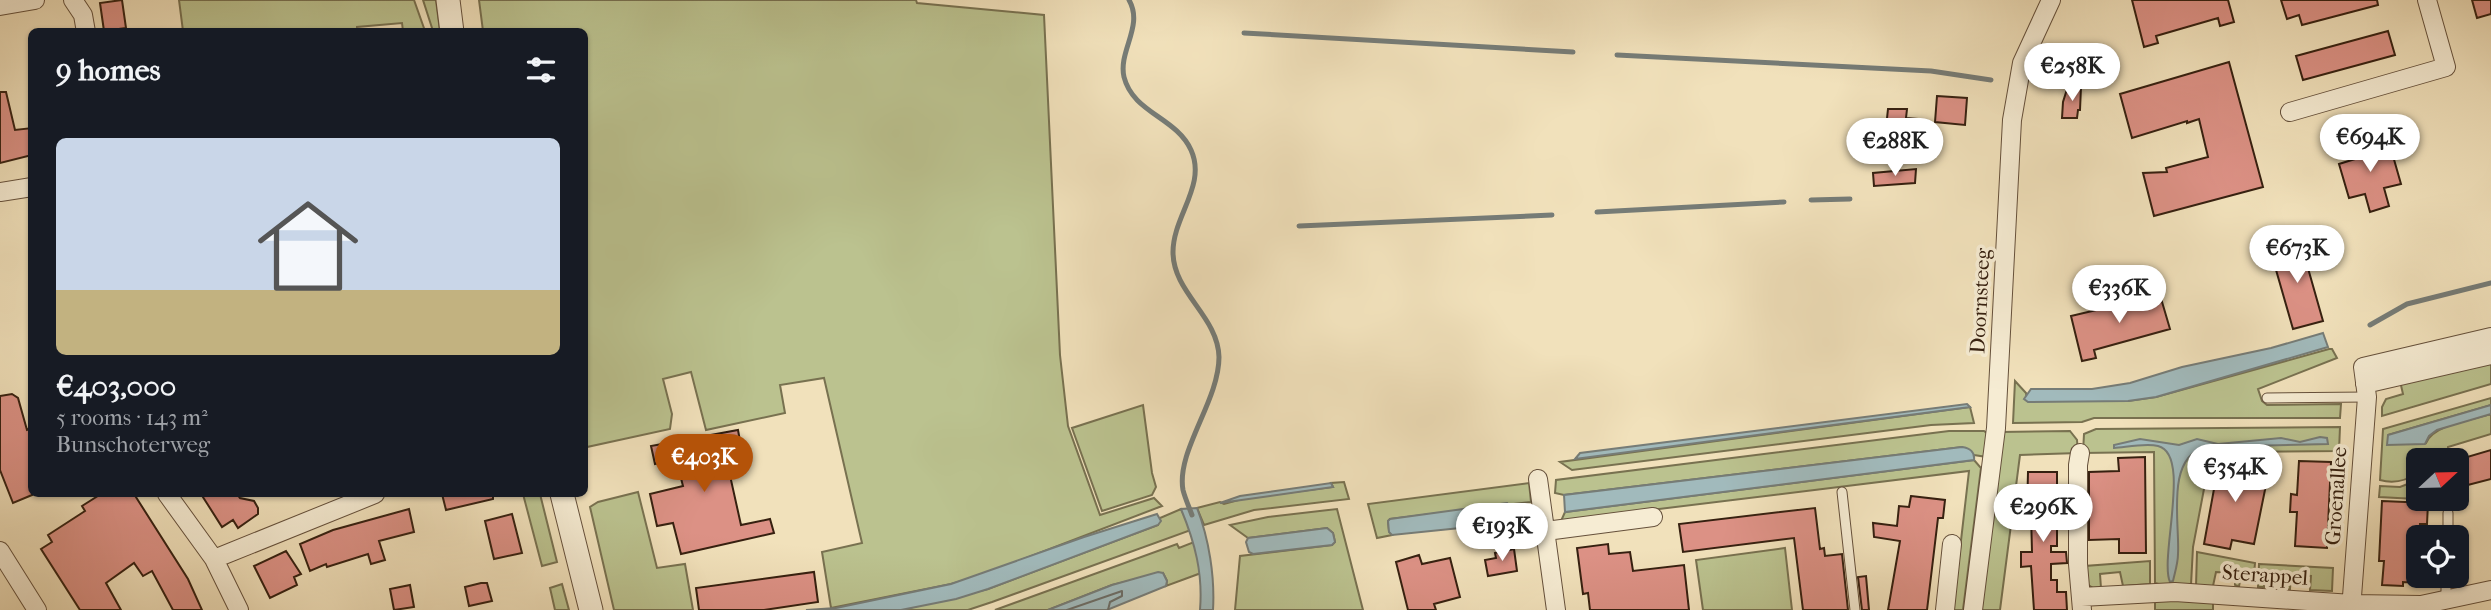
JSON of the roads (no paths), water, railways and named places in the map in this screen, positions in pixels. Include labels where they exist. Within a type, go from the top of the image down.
[{"type":"street","points":[[0,6],[35,0]]},
{"type":"street","points":[[448,0],[452,28]]},
{"type":"street","name":"Doornsteeg","points":[[1973,610],[1996,428],[2015,94],[2025,55],[2052,0]]},
{"type":"street","points":[[2290,112],[2446,67],[2427,0]]},
{"type":"street","points":[[76,3],[83,15],[85,28]]},
{"type":"street","points":[[0,192],[28,188]]},
{"type":"street","points":[[2365,382],[2491,337]]},
{"type":"street","points":[[2365,382],[2491,355]]},
{"type":"street","name":"Groenallee","points":[[2352,607],[2365,382]]},
{"type":"street","points":[[2080,453],[2078,564],[2082,604]]},
{"type":"street","points":[[1538,479],[1556,610]]},
{"type":"street","points":[[169,497],[214,559],[239,610]]},
{"type":"street","points":[[214,559],[368,497]]},
{"type":"street","points":[[563,497],[591,610]]},
{"type":"street","points":[[1546,531],[1653,517]]},
{"type":"street","points":[[1945,610],[1951,544]]},
{"type":"street","points":[[1,556],[37,610]]},
{"type":"street","name":"Sterappel","points":[[2082,604],[2175,592],[2352,607],[2421,605],[2491,590]]},
{"type":"lane","points":[[2267,398],[2365,382]]},
{"type":"lane","points":[[1842,492],[1855,610]]},
{"type":"lane","points":[[2448,513],[2448,525]]},
{"type":"lane","points":[[2445,602],[2446,588]]},
{"type":"water","points":[[2323,333],[2328,347],[2156,397],[2128,401],[2028,402],[2024,399],[2031,389],[2092,389],[2130,383],[2182,367],[2271,348]]},
{"type":"water","points":[[1967,404],[1970,407],[1575,459],[1580,453]]},
{"type":"water","points":[[2491,405],[2491,414],[2437,430],[2429,436],[2425,444],[2387,445],[2388,435]]},
{"type":"water","points":[[2281,438],[2300,442],[2327,438],[2328,444],[2205,447],[2192,454],[2184,464],[2179,478],[2178,557],[2173,581],[2170,582],[2168,552],[2174,486],[2173,467],[2168,453],[2153,445],[2114,448],[2114,445],[2140,439],[2179,445],[2197,439],[2218,444]]},
{"type":"water","points":[[1962,447],[1971,451],[1974,460],[1565,512],[1564,495]]},
{"type":"water","points":[[1331,483],[1333,487],[1220,503],[1240,496]]},
{"type":"water","points":[[1507,503],[1514,511],[1509,523],[1392,535],[1389,532],[1390,519]]},
{"type":"water","points":[[1197,508],[1210,558],[1213,610],[1200,610],[1197,558],[1181,509]]},
{"type":"water","points":[[1157,514],[1161,521],[1158,525],[956,599],[901,610],[806,610],[836,608],[951,584]]},
{"type":"water","points":[[1327,528],[1333,533],[1335,542],[1332,545],[1253,554],[1249,552],[1246,542],[1248,538]]},
{"type":"water","points":[[1158,572],[1163,573],[1166,586],[1107,610],[1048,610],[1112,585]]},
{"type":"waterway","points":[[1129,0],[1134,19],[1124,58],[1124,77],[1136,99],[1184,139],[1195,163],[1195,176],[1174,239],[1173,252],[1180,280],[1211,329],[1217,342],[1219,357],[1212,391],[1191,442],[1183,475],[1183,490],[1192,515]]},
{"type":"waterway","points":[[1244,33],[1573,52]]},
{"type":"waterway","points":[[1617,55],[1931,71],[1991,80]]},
{"type":"waterway","points":[[1811,200],[1850,199]]},
{"type":"waterway","points":[[1597,212],[1784,202]]},
{"type":"waterway","points":[[1299,226],[1552,215]]},
{"type":"waterway","points":[[2370,325],[2407,304],[2491,283]]}]
